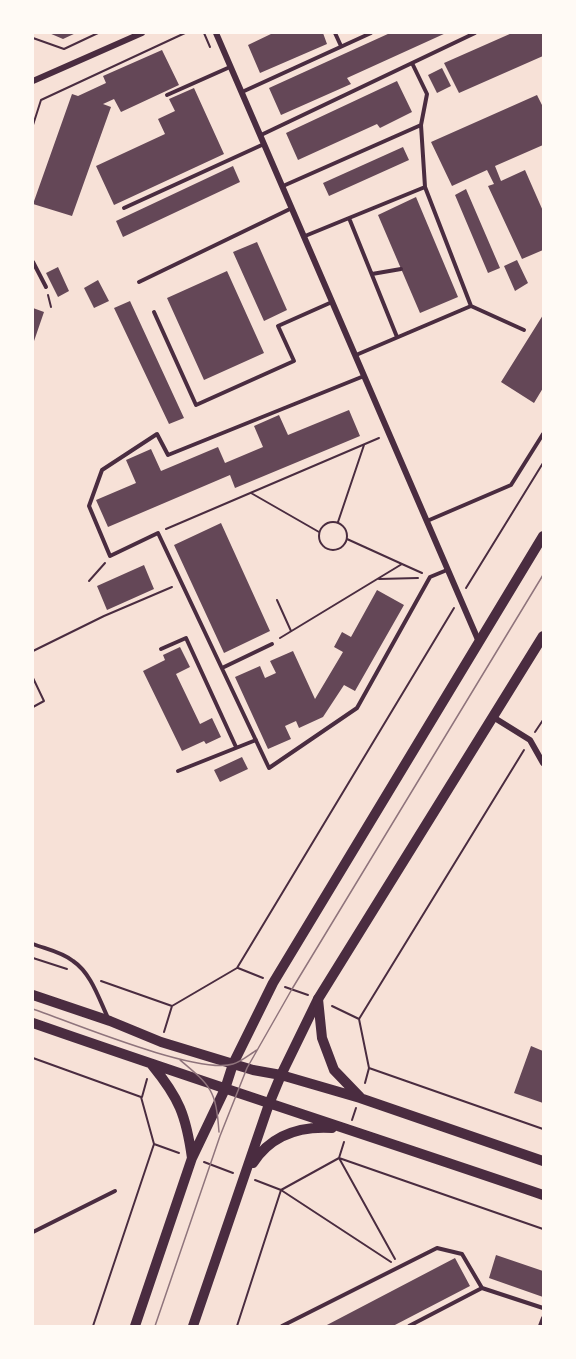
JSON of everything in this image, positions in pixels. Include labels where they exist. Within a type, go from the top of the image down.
[{"type":"main road","points":[[135,1326],[192,1158],[225,1089],[233,1064],[273,983],[543,536]]},
{"type":"main road","points":[[193,1326],[269,1104],[318,999],[543,636]]},
{"type":"main road","points":[[33,995],[110,1021],[161,1042],[360,1098],[543,1161]]},
{"type":"main road","points":[[318,999],[322,1038],[334,1070],[360,1098]]},
{"type":"main road","points":[[33,1023],[543,1195]]},
{"type":"main road","points":[[152,1064],[173,1090],[186,1120],[192,1158]]},
{"type":"main road","points":[[245,1176],[259,1154],[285,1133],[313,1127],[348,1129]]},
{"type":"street","points":[[33,81],[142,33]]},
{"type":"street","points":[[216,33],[479,643]]},
{"type":"street","points":[[493,717],[530,740],[543,763]]},
{"type":"lane","points":[[120,33],[123,41]]},
{"type":"lane","points":[[335,33],[341,46]]},
{"type":"lane","points":[[242,92],[370,33]]},
{"type":"lane","points":[[261,135],[475,33]]},
{"type":"lane","points":[[412,63],[427,94],[421,125],[425,187],[471,306],[524,330]]},
{"type":"lane","points":[[167,95],[231,66]]},
{"type":"lane","points":[[283,186],[421,125]]},
{"type":"lane","points":[[124,208],[264,144]]},
{"type":"lane","points":[[305,236],[425,187]]},
{"type":"lane","points":[[139,282],[292,207]]},
{"type":"lane","points":[[349,218],[397,337]]},
{"type":"lane","points":[[33,262],[36,273],[45,287]]},
{"type":"lane","points":[[372,274],[401,269]]},
{"type":"lane","points":[[154,312],[196,405],[294,362],[278,326],[332,302]]},
{"type":"lane","points":[[355,356],[471,306]]},
{"type":"lane","points":[[364,376],[168,455],[157,434],[102,470],[89,506],[110,556],[158,533],[269,768],[357,708],[430,577],[447,570]]},
{"type":"lane","points":[[427,521],[511,485],[543,434]]},
{"type":"lane","points":[[162,649],[186,638],[236,747]]},
{"type":"lane","points":[[222,668],[272,644]]},
{"type":"lane","points":[[178,771],[256,740]]},
{"type":"lane","points":[[33,944],[60,953],[74,961],[87,976],[110,1021]]},
{"type":"lane","points":[[33,1232],[115,1191]]},
{"type":"lane","points":[[282,1326],[437,1248],[462,1254],[482,1288],[543,1308]]},
{"type":"lane","points":[[409,1326],[482,1288]]},
{"type":"lane","points":[[540,1326],[543,1318]]},
{"type":"path","points":[[33,38],[64,49],[98,33]]},
{"type":"path","points":[[33,125],[41,100],[185,33]]},
{"type":"path","points":[[45,287],[51,307]]},
{"type":"path","points":[[158,533],[379,438]]},
{"type":"path","points":[[338,522],[364,444]]},
{"type":"path","points":[[466,588],[543,463]]},
{"type":"path","points":[[251,493],[319,532]]},
{"type":"path","points":[[338,522],[345,528],[347,539],[342,548],[329,550],[320,544],[319,532],[326,523],[338,522]]},
{"type":"path","points":[[347,539],[430,577]]},
{"type":"path","points":[[89,581],[110,556]]},
{"type":"path","points":[[272,644],[402,564]]},
{"type":"path","points":[[376,579],[430,577]]},
{"type":"path","points":[[33,651],[104,616],[182,583]]},
{"type":"path","points":[[277,600],[291,631]]},
{"type":"path","points":[[33,957],[172,1006],[237,968],[454,609]]},
{"type":"path","points":[[33,678],[44,701],[33,707]]},
{"type":"path","points":[[237,1326],[281,1190],[339,1158],[369,1068],[359,1019],[543,720]]},
{"type":"path","points":[[237,968],[318,999],[359,1019]]},
{"type":"path","points":[[33,1058],[141,1097],[154,1144],[93,1326]]},
{"type":"path","points":[[369,1068],[543,1129]]},
{"type":"path","points":[[154,1144],[281,1190],[399,1267]]},
{"type":"path","points":[[339,1158],[543,1229]]},
{"type":"path","points":[[339,1158],[399,1267]]},
{"type":"building","points":[[49,33],[76,33],[63,39]]},
{"type":"building","points":[[273,33],[323,33],[327,44],[260,73],[248,45]]},
{"type":"building","points":[[390,33],[446,33],[347,78],[351,84],[281,115],[269,88]]},
{"type":"building","points":[[512,33],[543,33],[543,56],[459,93],[444,63]]},
{"type":"building","points":[[162,50],[179,85],[121,112],[114,99],[103,104],[111,107],[72,216],[33,204],[72,94],[78,96],[106,83],[103,76]]},
{"type":"building","points":[[442,68],[451,86],[437,93],[428,75]]},
{"type":"building","points":[[397,81],[412,112],[380,128],[377,124],[298,160],[286,133]]},
{"type":"building","points":[[194,88],[224,154],[114,205],[96,166],[165,134],[158,119],[175,111],[169,99]]},
{"type":"building","points":[[537,95],[543,107],[543,145],[495,166],[501,181],[525,170],[543,211],[543,250],[522,259],[488,186],[494,184],[487,170],[452,186],[431,142]]},
{"type":"building","points":[[403,147],[409,160],[329,196],[323,183]]},
{"type":"building","points":[[233,166],[240,182],[123,237],[116,221]]},
{"type":"building","points":[[466,189],[500,268],[488,273],[455,195]]},
{"type":"building","points":[[416,197],[458,297],[420,313],[378,215]]},
{"type":"building","points":[[257,242],[287,310],[264,321],[233,252]]},
{"type":"building","points":[[517,260],[528,283],[515,291],[504,266]]},
{"type":"building","points":[[58,267],[69,291],[58,297],[46,273]]},
{"type":"building","points":[[227,271],[264,353],[204,380],[167,298]]},
{"type":"building","points":[[98,280],[109,301],[94,308],[84,288]]},
{"type":"building","points":[[130,301],[184,418],[169,424],[114,308]]},
{"type":"building","points":[[33,308],[44,312],[33,344]]},
{"type":"building","points":[[543,315],[543,388],[534,403],[501,382]]},
{"type":"building","points":[[349,410],[360,436],[235,488],[230,475],[108,527],[96,500],[136,483],[126,460],[151,449],[161,471],[218,447],[225,463],[263,447],[254,426],[279,415],[288,435]]},
{"type":"building","points":[[221,523],[270,631],[224,653],[174,545]]},
{"type":"building","points":[[144,565],[154,589],[107,610],[97,586]]},
{"type":"building","points":[[377,590],[404,605],[355,691],[344,685],[323,717],[299,728],[296,721],[285,726],[291,739],[268,749],[235,677],[260,666],[265,678],[276,673],[270,661],[293,651],[315,699],[343,652],[334,647],[342,632],[351,637]]},
{"type":"building","points":[[180,647],[190,667],[176,674],[200,724],[212,718],[221,737],[206,744],[204,741],[182,751],[143,671],[165,660],[163,655]]},
{"type":"building","points":[[242,757],[248,769],[220,782],[214,770]]},
{"type":"building","points":[[531,1046],[543,1051],[543,1103],[514,1093]]},
{"type":"building","points":[[496,1255],[543,1271],[543,1297],[489,1278]]},
{"type":"building","points":[[455,1258],[470,1286],[393,1326],[325,1326]]},
{"type":"tram line","points":[[155,1326],[220,1136],[247,1068],[292,989],[543,575]]},
{"type":"tram line","points":[[33,1009],[135,1046],[193,1062],[216,1065],[233,1064],[257,1050]]},
{"type":"tram line","points":[[180,1060],[199,1076],[210,1090],[216,1107],[219,1132]]}]
